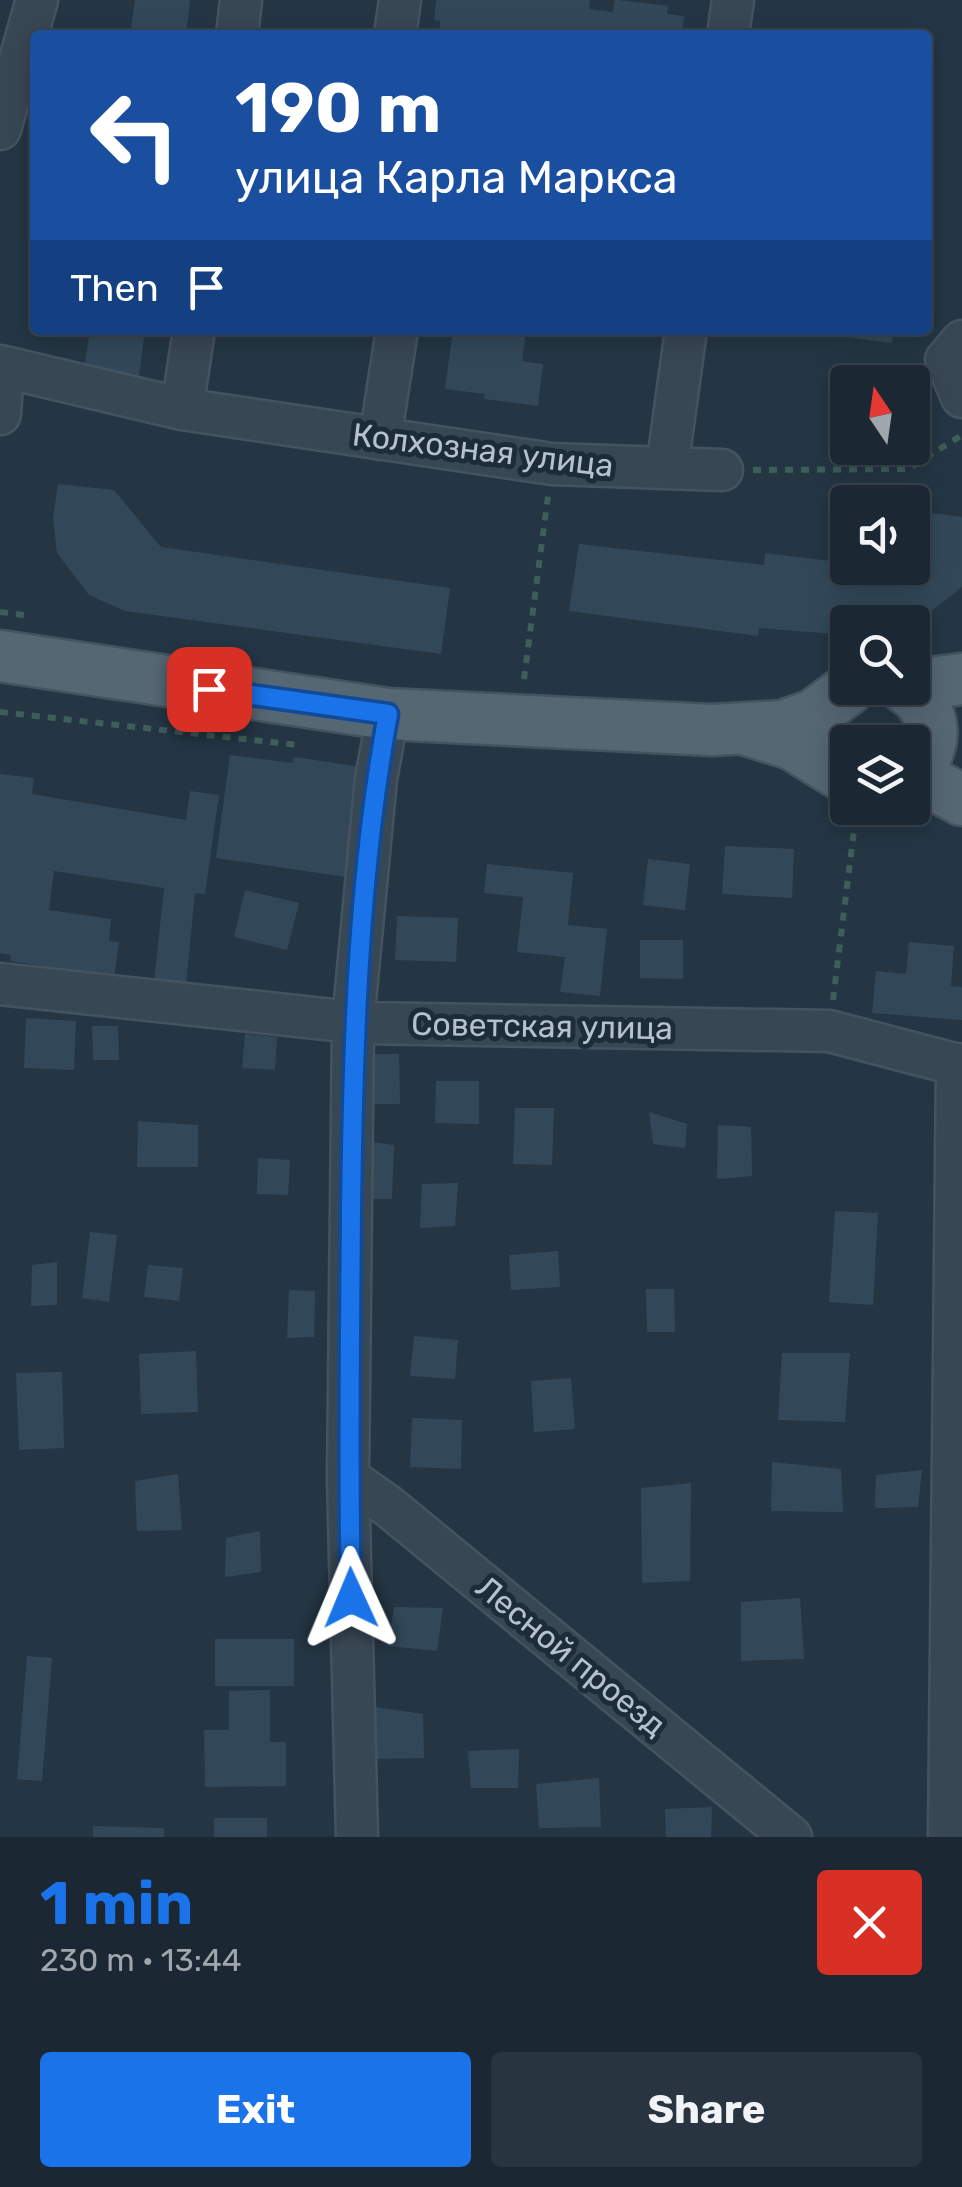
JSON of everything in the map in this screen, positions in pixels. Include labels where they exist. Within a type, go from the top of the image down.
[{"type":"main road","points":[[0,656],[388,714],[746,730],[783,726],[814,715],[830,704]]},
{"type":"main road","points":[[923,707],[962,679]]},
{"type":"main road","points":[[923,707],[962,688]]},
{"type":"main road","points":[[830,761],[823,740],[825,720],[836,705]]},
{"type":"main road","points":[[746,730],[792,744],[830,774]]},
{"type":"main road","points":[[930,784],[962,800]]},
{"type":"street","points":[[0,129],[36,0]]},
{"type":"street","points":[[238,30],[241,0]]},
{"type":"street","points":[[397,30],[400,0]]},
{"type":"street","points":[[729,30],[732,0]]},
{"type":"street","points":[[182,409],[193,335]]},
{"type":"street","points":[[380,439],[396,335]]},
{"type":"street","points":[[666,468],[685,335]]},
{"type":"street","points":[[962,341],[946,360],[962,397]]},
{"type":"street","points":[[0,414],[1,366]]},
{"type":"street","name":"Колхозная улица","points":[[1,366],[182,409],[552,464],[722,470]]},
{"type":"street","points":[[358,1837],[348,1478],[354,1022],[376,778],[388,714]]},
{"type":"street","name":"Советская улица","points":[[0,984],[354,1022],[829,1032],[959,1065]]},
{"type":"street","points":[[949,1837],[959,1065]]},
{"type":"street","name":"Лесной проезд","points":[[348,1478],[388,1506],[792,1837]]},
{"type":"path","points":[[722,470],[908,469],[962,435]]},
{"type":"path","points":[[524,678],[552,464]]},
{"type":"path","points":[[0,712],[312,746]]},
{"type":"path","points":[[829,1032],[845,825]]},
{"type":"building","points":[[135,0],[190,0],[187,30],[131,30]]},
{"type":"building","points":[[436,0],[590,0],[589,9],[613,12],[618,0],[668,6],[667,14],[684,16],[683,30],[439,30],[440,21],[434,20]]},
{"type":"building","points":[[89,335],[144,335],[139,376],[84,369]]},
{"type":"building","points":[[452,335],[525,335],[522,361],[543,364],[538,406],[445,389]]},
{"type":"building","points":[[830,335],[893,335],[892,343]]},
{"type":"building","points":[[58,484],[114,490],[161,547],[450,588],[441,654],[125,611],[89,595],[57,553],[53,518]]},
{"type":"building","points":[[930,513],[962,517],[962,587],[930,612],[930,605],[830,605],[830,634],[759,628],[758,636],[569,611],[579,544],[764,565],[765,553],[830,561],[830,585],[930,585]]},
{"type":"building","points":[[230,755],[293,763],[294,757],[362,767],[346,877],[216,858]]},
{"type":"building","points":[[0,774],[34,778],[32,794],[186,820],[190,791],[219,795],[205,894],[195,893],[186,985],[154,982],[164,888],[54,871],[49,910],[111,919],[109,941],[119,942],[114,978],[10,961],[11,955],[0,953]]},
{"type":"building","points":[[725,846],[794,849],[792,898],[722,894]]},
{"type":"building","points":[[648,859],[690,864],[685,910],[643,905]]},
{"type":"building","points":[[487,864],[573,873],[568,925],[607,929],[600,996],[560,992],[565,957],[517,952],[523,897],[484,893]]},
{"type":"building","points":[[245,890],[299,903],[287,950],[234,937]]},
{"type":"building","points":[[397,916],[458,918],[456,962],[395,960]]},
{"type":"building","points":[[640,940],[683,940],[683,979],[640,978]]},
{"type":"building","points":[[909,942],[954,946],[951,986],[962,987],[962,1020],[872,1013],[876,971],[906,974]]},
{"type":"building","points":[[26,1018],[76,1021],[74,1070],[24,1068]]},
{"type":"building","points":[[92,1026],[118,1026],[119,1060],[93,1060]]},
{"type":"building","points":[[245,1034],[277,1037],[275,1070],[242,1068]]},
{"type":"building","points":[[371,1054],[399,1054],[400,1104],[371,1104]]},
{"type":"building","points":[[436,1081],[479,1081],[479,1124],[435,1123]]},
{"type":"building","points":[[515,1108],[554,1108],[552,1165],[513,1164]]},
{"type":"building","points":[[649,1112],[687,1124],[685,1148],[653,1144]]},
{"type":"building","points":[[138,1121],[198,1125],[198,1167],[137,1167]]},
{"type":"building","points":[[718,1125],[751,1127],[752,1176],[717,1179]]},
{"type":"building","points":[[371,1142],[394,1145],[392,1199],[370,1199]]},
{"type":"building","points":[[258,1158],[290,1160],[288,1195],[257,1194]]},
{"type":"building","points":[[458,1183],[455,1226],[420,1228],[422,1184]]},
{"type":"building","points":[[835,1211],[878,1213],[873,1305],[829,1302]]},
{"type":"building","points":[[90,1232],[117,1235],[109,1302],[82,1298]]},
{"type":"building","points":[[558,1251],[560,1287],[511,1290],[509,1255]]},
{"type":"building","points":[[57,1262],[57,1305],[31,1306],[32,1265]]},
{"type":"building","points":[[148,1265],[183,1268],[179,1301],[144,1297]]},
{"type":"building","points":[[646,1289],[674,1289],[675,1332],[647,1332]]},
{"type":"building","points":[[289,1290],[315,1291],[314,1337],[287,1338]]},
{"type":"building","points":[[414,1336],[458,1340],[455,1379],[410,1376]]},
{"type":"building","points":[[196,1351],[198,1412],[141,1414],[139,1354]]},
{"type":"building","points":[[782,1353],[850,1353],[845,1422],[778,1420]]},
{"type":"building","points":[[62,1372],[64,1448],[19,1450],[16,1373]]},
{"type":"building","points":[[571,1378],[575,1429],[534,1432],[531,1381]]},
{"type":"building","points":[[412,1418],[462,1420],[461,1469],[410,1467]]},
{"type":"building","points":[[772,1462],[841,1469],[843,1512],[771,1511]]},
{"type":"building","points":[[922,1470],[918,1507],[875,1508],[876,1475]]},
{"type":"building","points":[[178,1474],[182,1530],[137,1531],[135,1481]]},
{"type":"building","points":[[691,1483],[690,1581],[642,1583],[641,1488]]},
{"type":"building","points":[[260,1531],[261,1572],[225,1577],[226,1538]]},
{"type":"building","points":[[800,1598],[804,1659],[741,1661],[741,1602]]},
{"type":"building","points":[[394,1607],[443,1608],[437,1651],[388,1646]]},
{"type":"building","points":[[215,1639],[294,1639],[294,1686],[215,1686]]},
{"type":"building","points":[[27,1656],[52,1658],[42,1781],[17,1779]]},
{"type":"building","points":[[270,1690],[270,1742],[286,1742],[286,1786],[205,1787],[204,1730],[229,1730],[229,1691]]},
{"type":"building","points":[[375,1707],[423,1714],[424,1758],[376,1759]]},
{"type":"building","points":[[519,1749],[518,1788],[471,1788],[468,1751]]},
{"type":"building","points":[[599,1778],[601,1827],[539,1828],[536,1784]]},
{"type":"building","points":[[712,1807],[711,1837],[666,1837],[665,1809]]},
{"type":"building","points":[[214,1818],[267,1818],[267,1837],[214,1837]]},
{"type":"building","points":[[93,1826],[164,1828],[164,1837],[93,1837]]},
{"type":"route","points":[[209,689],[388,714],[376,778],[354,1022],[348,1478],[351,1598]]}]
